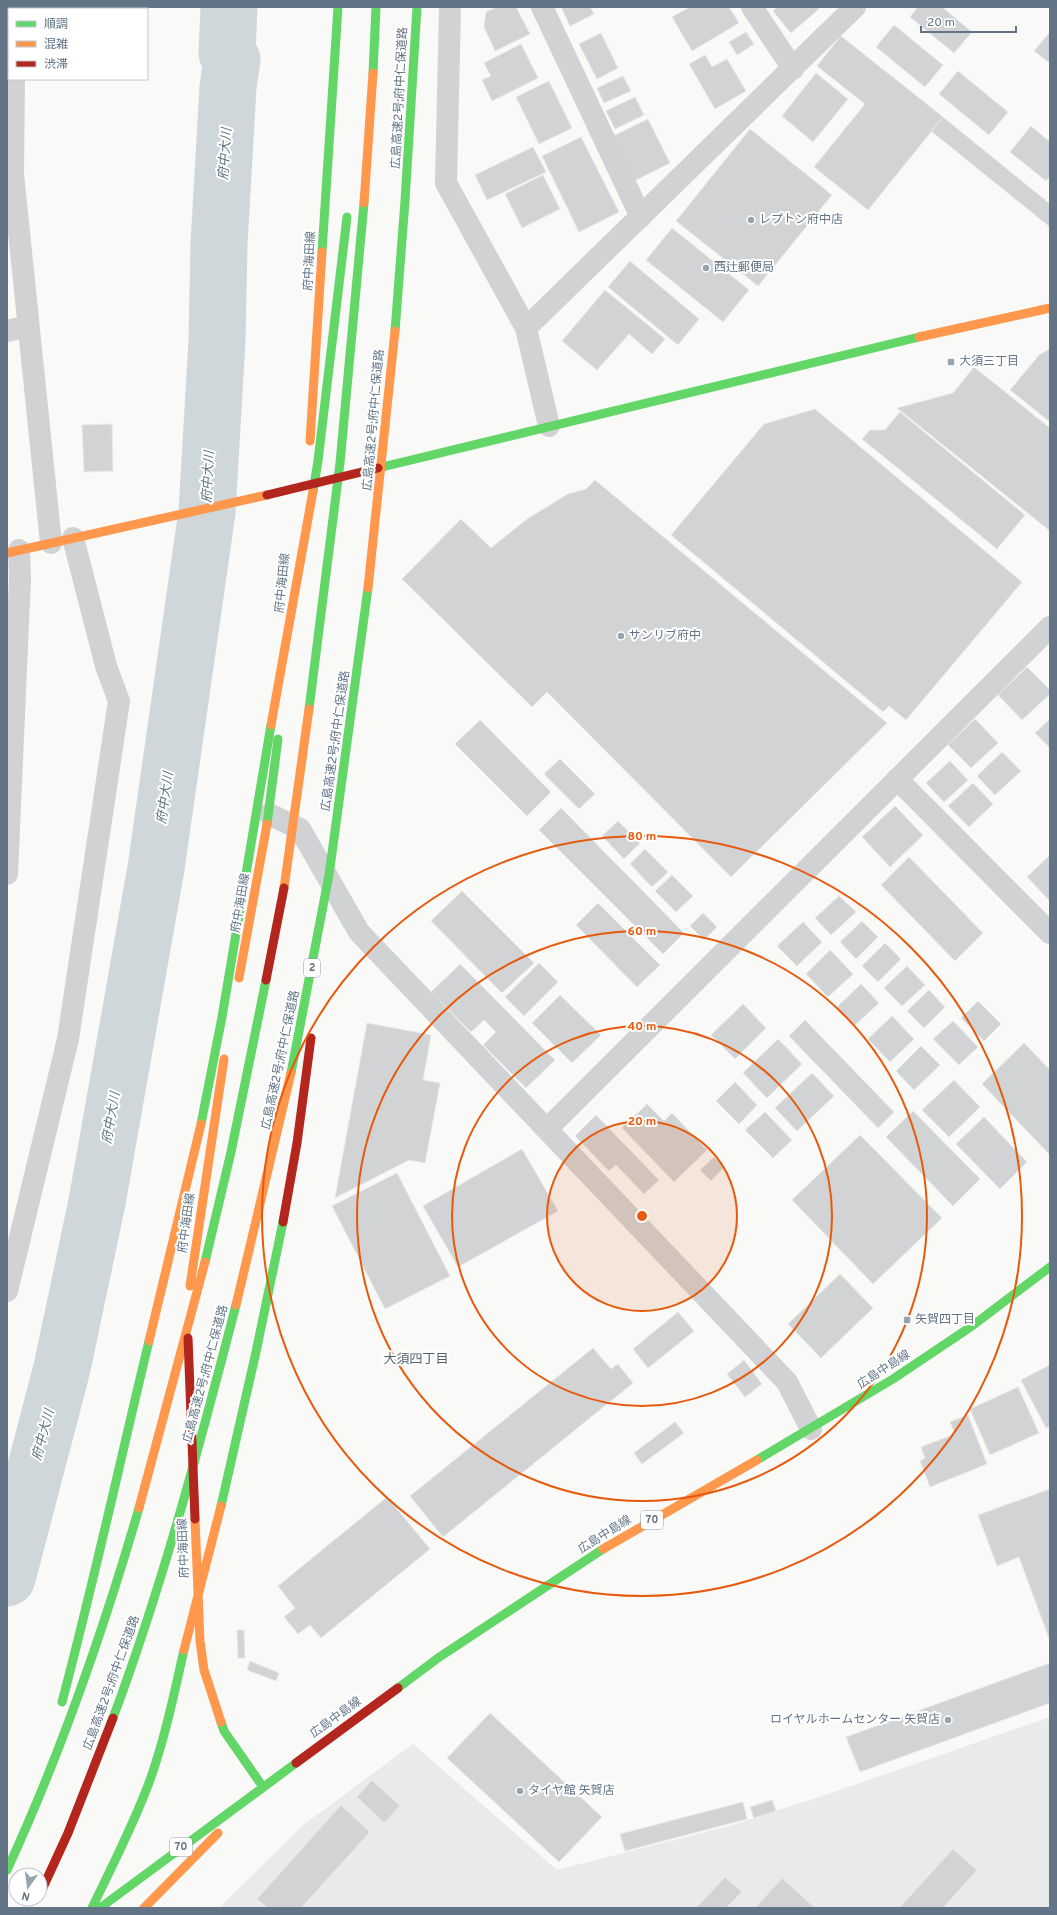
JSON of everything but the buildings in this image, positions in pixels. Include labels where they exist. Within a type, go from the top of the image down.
[{"type":"main road","name":"府中海田線","points":[[237,991],[269,814],[306,485],[338,7]]},
{"type":"main road","points":[[365,30],[368,7]]},
{"type":"main road","points":[[7,1870],[32,1820],[70,1723],[112,1595],[151,1467],[195,1306],[258,1029],[283,890],[337,498],[365,183],[376,7]]},
{"type":"main road","name":"広島高速2号;府中仁保道路","points":[[48,1877],[65,1842],[106,1740],[151,1611],[189,1482],[270,1172],[324,906],[359,668],[378,501],[407,184],[417,7]]},
{"type":"main road","points":[[58,1712],[66,1690],[87,1607],[109,1507],[198,1138],[222,1018],[264,764],[318,461],[335,334],[349,205]]},
{"type":"main road","points":[[13,551],[261,496],[881,345],[1050,308]]},
{"type":"main road","points":[[316,990],[324,906]]},
{"type":"main road","points":[[92,1908],[134,1823],[166,1730],[217,1522],[268,1303],[305,1096],[312,1028]]},
{"type":"main road","name":"府中海田線","points":[[226,1053],[187,1310],[200,1641],[204,1670],[224,1730],[242,1758],[263,1786]]},
{"type":"main road","name":"広島中島線","points":[[100,1908],[438,1658],[615,1542],[811,1429],[893,1379],[972,1326],[1050,1267]]},
{"type":"main road","name":"広島中島線","points":[[144,1908],[263,1786]]},
{"type":"main road","points":[[7,1862],[32,1787]]},
{"type":"street","points":[[450,7],[446,183],[526,328],[549,426]]},
{"type":"street","points":[[542,7],[641,217]]},
{"type":"street","points":[[752,7],[793,69]]},
{"type":"street","points":[[526,328],[855,7]]},
{"type":"street","points":[[14,80],[13,174],[51,543]]},
{"type":"street","points":[[7,331],[28,326]]},
{"type":"street","points":[[7,1291],[68,1040],[119,700],[106,666],[73,538]]},
{"type":"street","points":[[7,873],[20,578],[13,551]]},
{"type":"street","points":[[547,1129],[1050,626]]},
{"type":"street","points":[[897,779],[1050,933]]},
{"type":"street","points":[[269,814],[300,829],[359,932],[787,1382],[811,1429]]},
{"type":"shaded area","points":[[1050,1717],[1050,1908],[219,1908],[303,1825],[413,1744],[557,1870],[736,1824],[834,1792]]},
{"type":"waterway","name":"府中大川","points":[[7,1578],[62,1368],[97,1202],[156,868],[207,512],[217,341],[219,244],[228,87],[232,60],[227,53],[229,7]]},
{"type":"traffic: fast","points":[[322,252],[338,7]]},
{"type":"traffic: fast","points":[[373,73],[376,7]]},
{"type":"traffic: fast","points":[[395,331],[417,7]]},
{"type":"traffic: fast","points":[[309,709],[340,463],[364,203]]},
{"type":"traffic: fast","points":[[313,491],[318,461],[347,217]]},
{"type":"traffic: fast","points":[[378,468],[919,337]]},
{"type":"traffic: fast","points":[[291,1073],[329,875],[368,588]]},
{"type":"traffic: fast","points":[[201,1124],[222,1017],[271,725]]},
{"type":"traffic: fast","points":[[267,824],[278,739]]},
{"type":"traffic: fast","points":[[205,1262],[231,1152],[266,980]]},
{"type":"traffic: fast","points":[[221,1506],[256,1352],[283,1222]]},
{"type":"traffic: fast","points":[[757,1460],[893,1379],[972,1326],[1050,1267]]},
{"type":"traffic: fast","points":[[113,1718],[148,1616],[180,1513],[236,1305]]},
{"type":"traffic: fast","points":[[62,1702],[96,1567],[149,1341]]},
{"type":"traffic: fast","points":[[7,1870],[27,1826],[80,1692],[111,1600],[139,1508]]},
{"type":"traffic: fast","points":[[398,1688],[438,1658],[603,1549]]},
{"type":"traffic: fast","points":[[92,1908],[130,1829],[150,1780],[165,1732],[184,1650]]},
{"type":"traffic: fast","points":[[221,1722],[224,1731],[263,1787]]},
{"type":"traffic: fast","points":[[100,1908],[296,1763]]},
{"type":"traffic: slow","points":[[364,203],[373,73]]},
{"type":"traffic: slow","points":[[310,441],[322,252]]},
{"type":"traffic: slow","points":[[919,337],[1050,308]]},
{"type":"traffic: slow","points":[[368,588],[395,331]]},
{"type":"traffic: slow","points":[[271,725],[313,491]]},
{"type":"traffic: slow","points":[[7,553],[267,495]]},
{"type":"traffic: slow","points":[[284,888],[309,709]]},
{"type":"traffic: slow","points":[[239,978],[267,824]]},
{"type":"traffic: slow","points":[[190,1286],[224,1059]]},
{"type":"traffic: slow","points":[[236,1305],[291,1073]]},
{"type":"traffic: slow","points":[[149,1341],[201,1124]]},
{"type":"traffic: slow","points":[[139,1508],[205,1262]]},
{"type":"traffic: slow","points":[[603,1549],[757,1460]]},
{"type":"traffic: slow","points":[[184,1650],[221,1506]]},
{"type":"traffic: slow","points":[[195,1519],[200,1641],[204,1670],[221,1722]]},
{"type":"traffic: slow","points":[[144,1908],[218,1833]]},
{"type":"traffic: jam","points":[[267,495],[378,468]]},
{"type":"traffic: jam","points":[[266,980],[284,888]]},
{"type":"traffic: jam","points":[[283,1222],[297,1143],[311,1038]]},
{"type":"traffic: jam","points":[[188,1338],[195,1519]]},
{"type":"traffic: jam","points":[[296,1763],[398,1688]]},
{"type":"traffic: jam","points":[[48,1877],[68,1833],[113,1718]]},
{"type":"place","name":"レプトン府中店","points":[[751,220]]},
{"type":"place","name":"西辻郵便局","points":[[706,268]]},
{"type":"place","name":"大須三丁目","points":[[951,362]]},
{"type":"place","name":"サンリブ府中","points":[[621,636]]},
{"type":"place","name":"矢賀四丁目","points":[[907,1320]]},
{"type":"place","name":"ロイヤルホームセンター 矢賀店","points":[[948,1720]]},
{"type":"place","name":"タイヤ館 矢賀店","points":[[520,1791]]},
{"type":"district","name":"大須四丁目","points":[[416,1360]]}]
